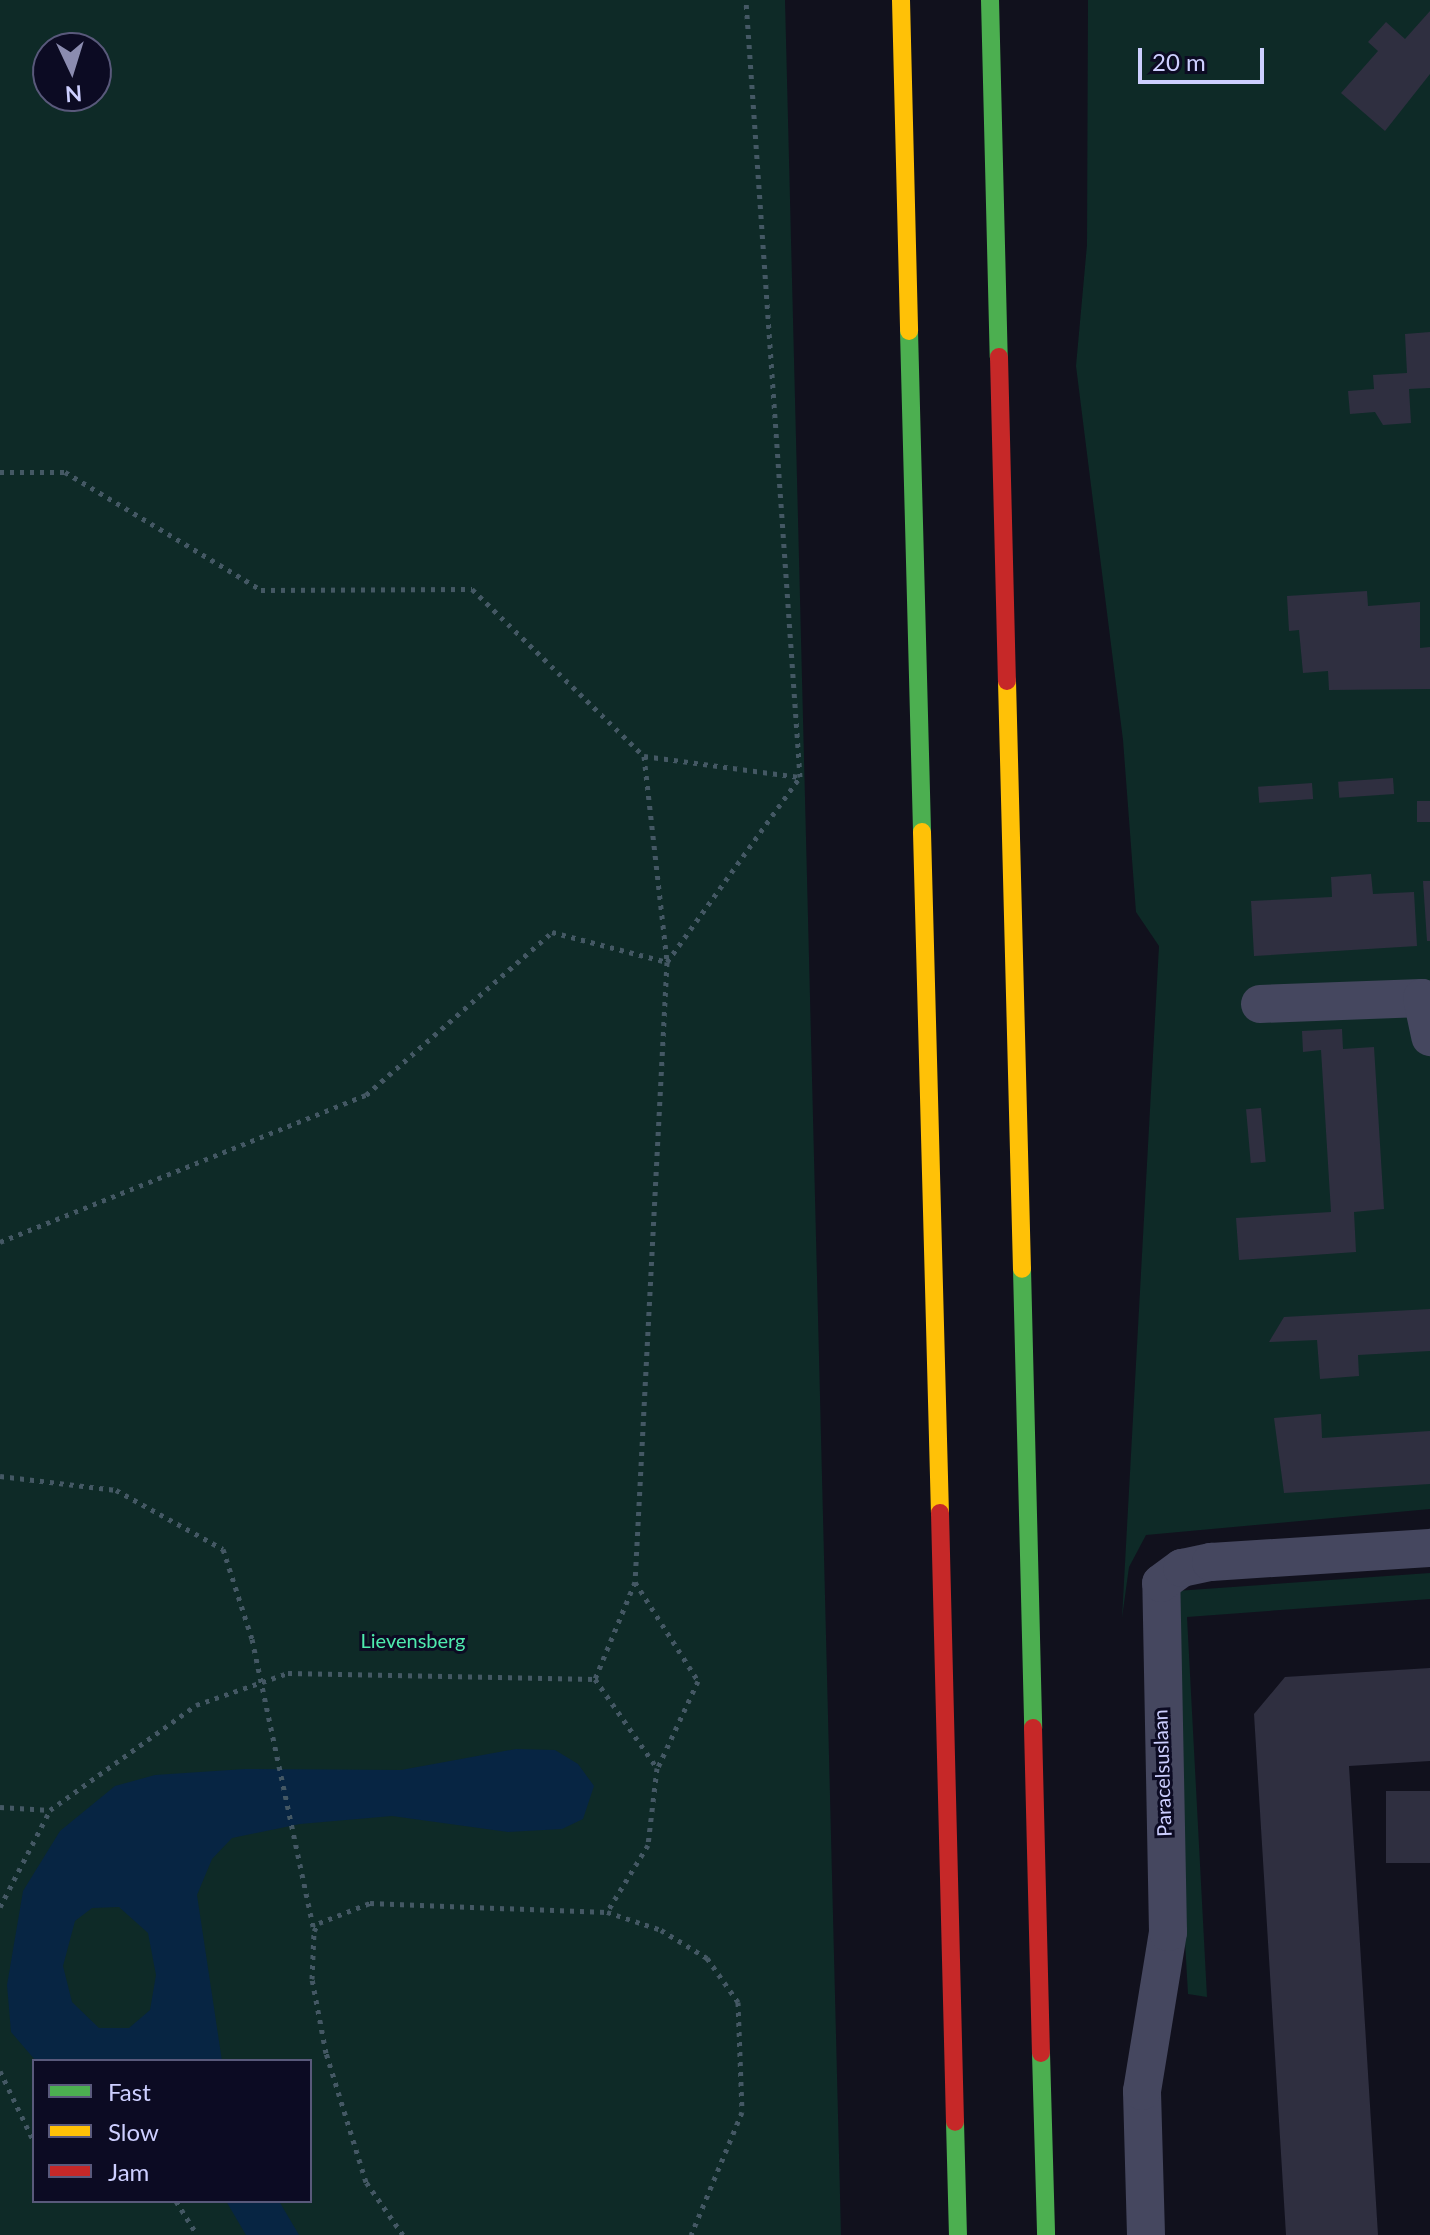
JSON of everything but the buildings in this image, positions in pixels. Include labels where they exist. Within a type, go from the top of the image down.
[{"type":"highway","points":[[901,0],[958,2235]]},
{"type":"highway","points":[[990,0],[1046,2235]]},
{"type":"street","points":[[1260,1004],[1422,998],[1430,1037]]},
{"type":"street","name":"Paracelsuslaan","points":[[1146,2235],[1142,2091],[1168,1932],[1157,1615],[1161,1583],[1182,1568],[1211,1562],[1430,1548]]},
{"type":"path","points":[[667,962],[800,777],[746,0]]},
{"type":"path","points":[[0,472],[65,472],[261,590],[472,589],[644,756],[800,777]]},
{"type":"path","points":[[595,1679],[635,1582],[667,962],[644,756]]},
{"type":"path","points":[[0,1242],[366,1095],[552,932],[667,962]]},
{"type":"path","points":[[0,1476],[116,1490],[223,1549],[252,1639],[257,1684],[314,1931],[312,1979],[326,2053],[366,2182],[403,2235]]},
{"type":"path","points":[[607,1912],[648,1845],[657,1768],[698,1681],[635,1582]]},
{"type":"path","points":[[0,1907],[50,1810],[196,1705],[288,1673],[595,1679]]},
{"type":"path","points":[[595,1679],[657,1768]]},
{"type":"path","points":[[0,1807],[50,1810]]},
{"type":"path","points":[[314,1931],[319,1923],[370,1903],[607,1912],[661,1930],[707,1958],[738,2002],[742,2112],[691,2235]]},
{"type":"path","points":[[0,2071],[32,2138]]},
{"type":"path","points":[[177,2203],[196,2234]]},
{"type":"green space","name":"Lievensberg","points":[[0,0],[785,0],[841,2235],[0,2235]]},
{"type":"green space","points":[[1088,0],[1430,0],[1430,1509],[1146,1535],[1129,1567],[1122,1618],[1159,946],[1136,912],[1123,740],[1076,366],[1087,245]]},
{"type":"green space","points":[[1430,1573],[1430,1599],[1187,1617],[1207,1997],[1188,1994],[1167,1621],[1176,1591]]},
{"type":"water","points":[[516,1749],[555,1750],[578,1764],[594,1786],[583,1819],[562,1829],[508,1832],[392,1816],[300,1824],[232,1838],[212,1859],[197,1895],[222,2059],[34,2059],[11,2032],[7,1985],[23,1891],[60,1831],[115,1786],[155,1775],[245,1769],[401,1770]],"holes":[[[119,1907],[148,1933],[156,1975],[150,2010],[129,2028],[99,2028],[72,2002],[63,1966],[75,1921],[92,1908]]]},
{"type":"water","points":[[227,2203],[280,2203],[299,2235],[246,2235]]},
{"type":"traffic: fast","points":[[990,0],[999,357]]},
{"type":"traffic: fast","points":[[909,331],[922,832]]},
{"type":"traffic: fast","points":[[1022,1269],[1033,1728]]},
{"type":"traffic: fast","points":[[1041,2053],[1046,2235]]},
{"type":"traffic: fast","points":[[955,2122],[958,2235]]},
{"type":"traffic: slow","points":[[901,0],[909,331]]},
{"type":"traffic: slow","points":[[1007,681],[1022,1269]]},
{"type":"traffic: slow","points":[[922,832],[940,1513]]},
{"type":"traffic: jam","points":[[999,357],[1007,681]]},
{"type":"traffic: jam","points":[[940,1513],[955,2122]]},
{"type":"traffic: jam","points":[[1033,1728],[1041,2053]]}]
